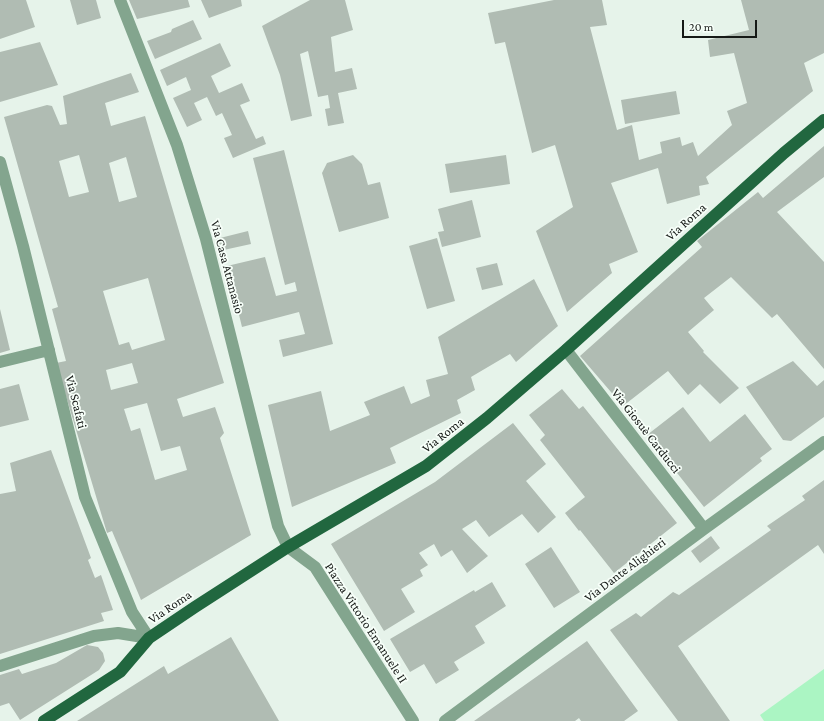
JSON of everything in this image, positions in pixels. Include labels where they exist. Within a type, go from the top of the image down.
[{"type":"main road","name":"Via Roma","points":[[44,721],[120,672],[149,638],[195,607],[288,547],[426,466],[487,418],[566,350],[784,152],[824,120]]},
{"type":"street","name":"Via Casa Attanasio","points":[[120,0],[177,145],[206,239],[278,526],[288,547]]},
{"type":"street","name":"Via Scafati","points":[[0,162],[23,246],[85,497],[132,612],[149,638]]},
{"type":"street","points":[[0,362],[48,350]]},
{"type":"street","name":"Via Giosuè Carducci","points":[[566,350],[704,529]]},
{"type":"street","name":"Via Dante Alighieri","points":[[445,721],[824,442]]},
{"type":"street","name":"Piazza Vittorio Emanuele II","points":[[288,547],[315,567],[413,721]]},
{"type":"street","points":[[0,666],[94,636],[118,633],[149,638]]},
{"type":"green space","points":[[824,669],[824,721],[764,721],[760,715]]},
{"type":"building","points":[[0,0],[26,0],[35,27],[0,39]]},
{"type":"building","points":[[70,0],[96,0],[101,18],[77,25]]},
{"type":"building","points":[[129,0],[188,0],[190,7],[137,19]]},
{"type":"building","points":[[201,0],[241,0],[242,6],[209,18]]},
{"type":"building","points":[[310,0],[345,0],[353,30],[331,37],[335,72],[352,68],[357,89],[338,93],[344,123],[328,126],[325,109],[330,108],[328,95],[318,97],[308,51],[300,54],[312,116],[291,121],[280,75],[262,26]]},
{"type":"building","points":[[554,0],[602,0],[607,25],[590,27],[617,130],[632,125],[639,160],[662,153],[660,142],[680,137],[682,146],[693,142],[698,156],[732,125],[727,111],[747,103],[734,53],[710,57],[708,40],[749,30],[741,0],[824,0],[824,53],[804,63],[813,91],[706,177],[709,184],[699,186],[700,195],[667,204],[658,168],[611,183],[638,252],[609,264],[612,273],[567,312],[536,231],[573,207],[555,145],[532,153],[505,42],[495,44],[488,13]]},
{"type":"building","points":[[193,20],[202,39],[155,59],[147,41],[171,32],[172,29]]},
{"type":"building","points":[[40,42],[58,85],[0,102],[0,52]]},
{"type":"building","points":[[220,43],[231,66],[211,76],[219,93],[242,83],[250,101],[240,105],[256,139],[263,136],[266,144],[233,158],[224,138],[232,135],[222,113],[216,116],[207,97],[194,103],[202,120],[187,127],[173,98],[191,90],[186,77],[167,86],[160,70]]},
{"type":"building","points":[[131,73],[139,92],[105,103],[111,126],[145,116],[224,383],[177,399],[183,417],[215,407],[224,433],[220,438],[251,535],[141,600],[112,531],[107,533],[56,363],[66,361],[52,309],[58,307],[4,117],[47,105],[52,106],[60,125],[67,124],[63,96]],"holes":[[[79,155],[89,192],[69,197],[59,161]],[[126,157],[137,197],[119,202],[109,163]],[[148,278],[165,340],[132,350],[129,342],[119,345],[103,291]],[[132,363],[138,383],[111,390],[106,370]],[[147,403],[161,451],[180,446],[187,470],[155,480],[140,428],[131,431],[124,409]]]},
{"type":"building","points":[[676,91],[680,114],[625,124],[621,100]]},
{"type":"building","points":[[824,146],[824,177],[777,212],[824,262],[824,369],[777,314],[772,318],[731,277],[704,298],[714,310],[688,332],[704,351],[703,352],[739,388],[720,404],[700,384],[688,395],[668,371],[623,406],[580,356],[702,247],[697,241],[758,192],[763,198]]},
{"type":"building","points":[[284,150],[333,344],[283,357],[279,340],[305,334],[299,312],[242,327],[227,266],[265,257],[276,296],[297,291],[295,282],[285,285],[253,158]]},
{"type":"building","points":[[353,155],[362,164],[368,185],[380,182],[389,218],[339,232],[322,173],[327,163]]},
{"type":"building","points":[[506,155],[510,184],[450,193],[445,164]]},
{"type":"building","points":[[472,200],[481,237],[442,247],[438,232],[444,231],[438,209]]},
{"type":"building","points":[[248,231],[251,244],[219,251],[216,239]]},
{"type":"building","points":[[437,238],[455,301],[427,309],[409,246]]},
{"type":"building","points":[[497,263],[503,285],[482,290],[476,268]]},
{"type":"building","points":[[534,279],[558,326],[516,362],[510,354],[471,377],[475,390],[457,400],[461,413],[390,448],[396,463],[292,507],[268,405],[321,391],[330,431],[370,415],[364,402],[404,386],[411,404],[430,396],[426,380],[448,374],[438,337]]},
{"type":"building","points":[[0,309],[10,350],[0,353]]},
{"type":"building","points":[[793,361],[817,386],[824,380],[824,417],[791,441],[783,440],[746,387]]},
{"type":"building","points":[[19,384],[29,420],[0,427],[0,389]]},
{"type":"building","points":[[562,389],[579,409],[583,406],[677,523],[614,573],[565,513],[585,497],[540,440],[545,435],[529,415]]},
{"type":"building","points":[[683,407],[710,442],[745,414],[772,449],[760,458],[762,461],[704,507],[647,435]]},
{"type":"building","points":[[513,423],[546,464],[526,481],[556,517],[538,533],[522,514],[489,537],[476,520],[462,529],[488,556],[467,573],[452,550],[441,557],[434,544],[419,553],[428,565],[420,570],[423,576],[401,589],[415,612],[384,631],[331,544],[435,482]]},
{"type":"building","points":[[51,450],[91,558],[88,560],[95,578],[101,575],[113,610],[101,613],[104,621],[0,654],[0,494],[16,491],[10,463]]},
{"type":"building","points":[[824,480],[824,554],[818,545],[678,646],[730,721],[678,721],[610,630],[636,613],[641,617],[673,592],[679,595],[771,530],[767,526],[805,500],[802,496]]},
{"type":"building","points":[[711,536],[720,548],[700,563],[691,551]]},
{"type":"building","points":[[551,547],[580,592],[554,608],[525,564]]},
{"type":"building","points":[[492,582],[506,606],[475,626],[485,643],[454,662],[459,670],[436,684],[424,664],[410,672],[390,639],[474,590],[475,592]]},
{"type":"building","points":[[231,637],[279,721],[77,721],[164,666],[168,674]]},
{"type":"building","points":[[587,641],[638,711],[624,721],[581,721],[579,718],[575,721],[474,721]]},
{"type":"building","points":[[87,645],[98,647],[103,653],[105,661],[99,670],[20,720],[9,703],[0,706],[0,675],[19,669],[22,674],[56,663]]}]
